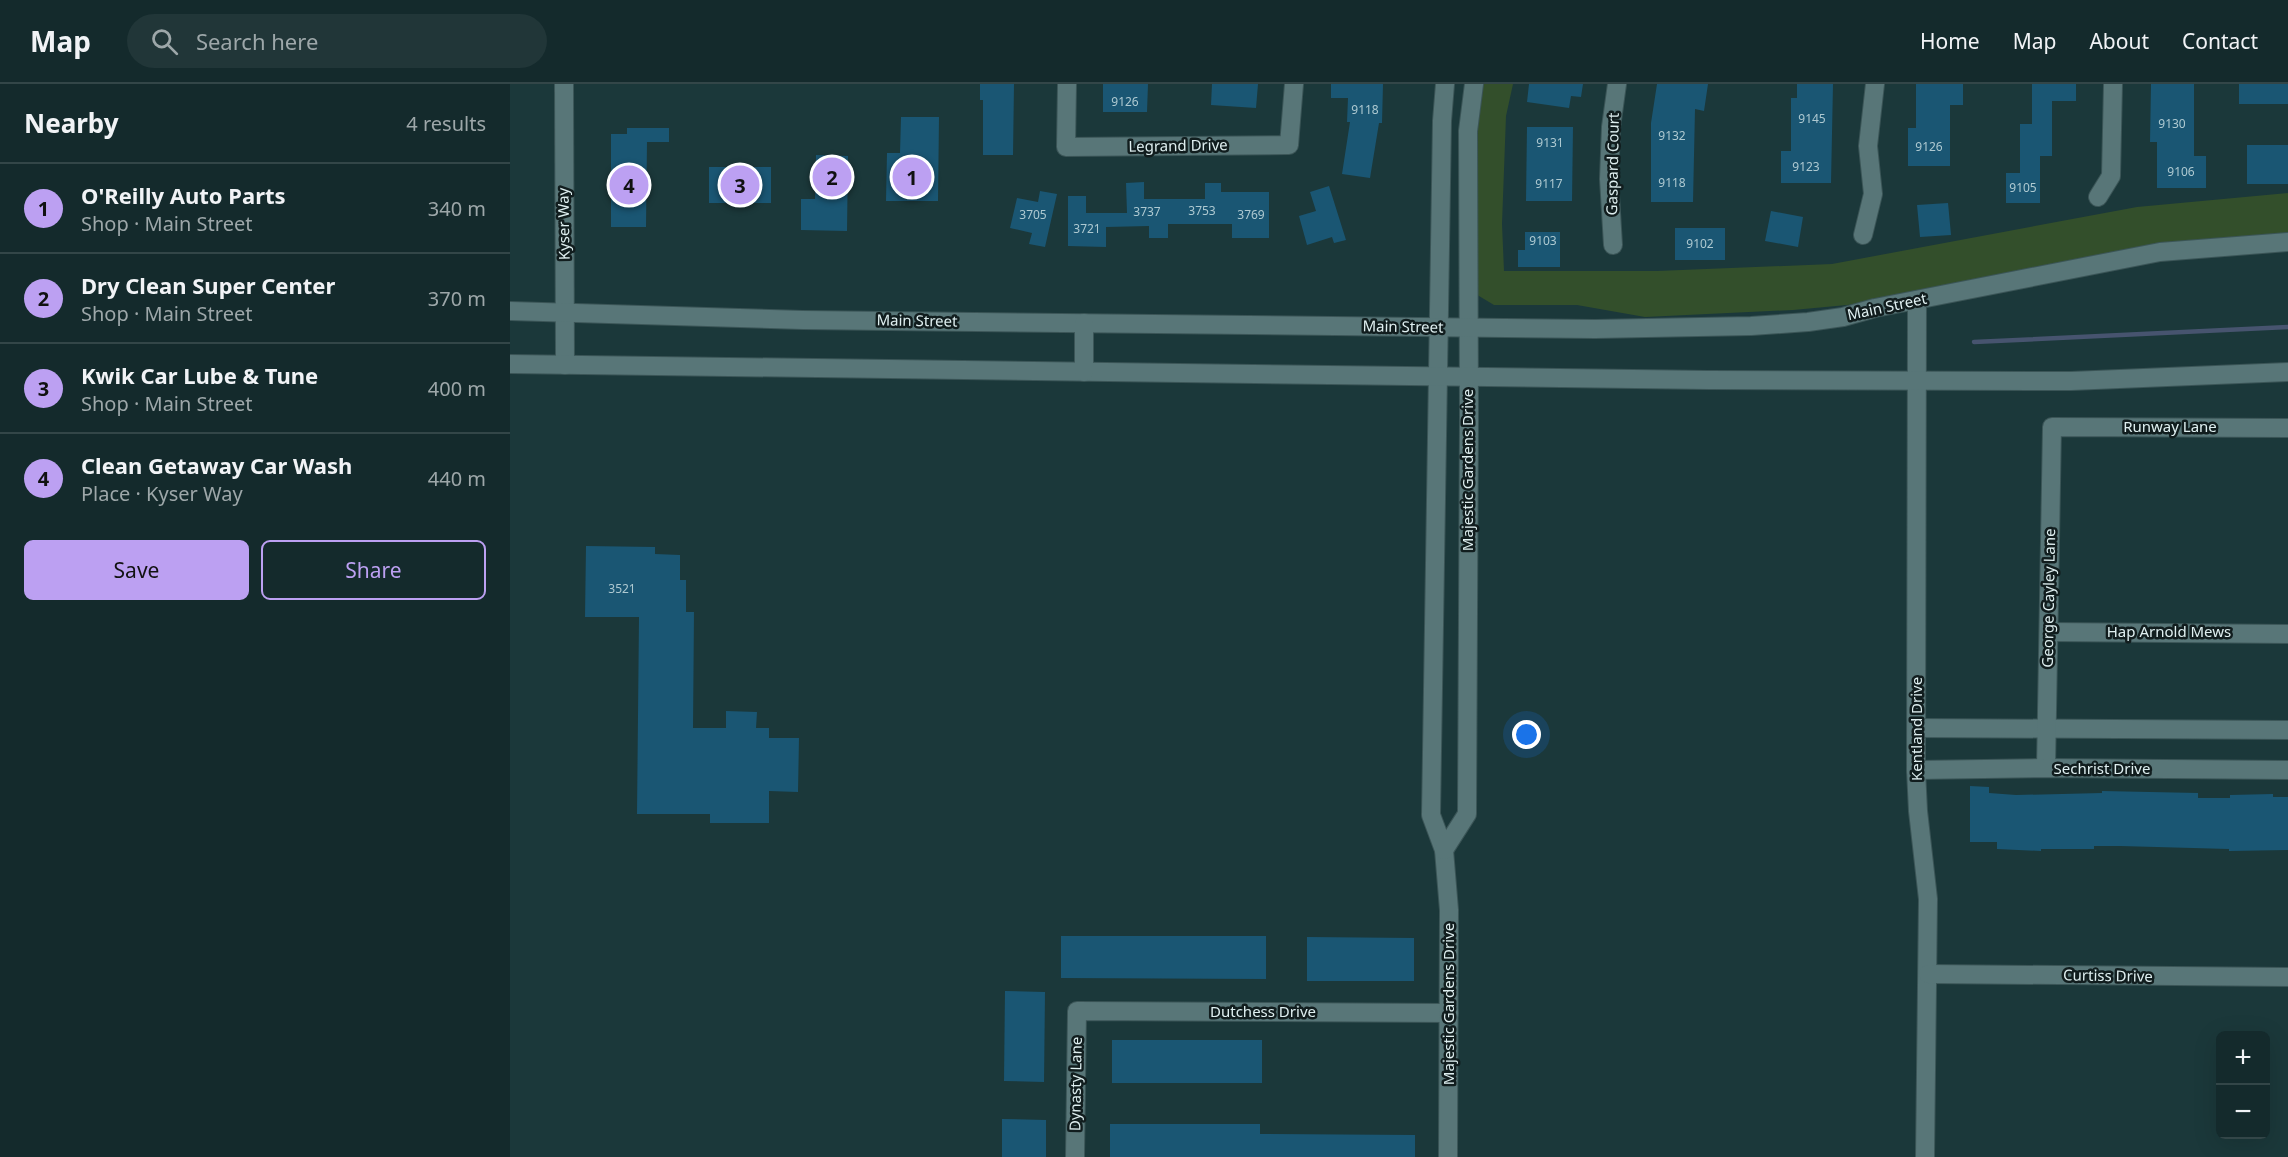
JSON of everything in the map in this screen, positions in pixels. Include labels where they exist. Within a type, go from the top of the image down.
[{"type":"street","name":"Kyser Way","points":[[564,84],[565,365]]},
{"type":"street","name":"Legrand Drive","points":[[1067,84],[1066,147],[1289,145],[1294,84]]},
{"type":"street","name":"Majestic Gardens Drive","points":[[1445,84],[1442,121],[1431,815],[1444,850],[1449,910],[1448,1157]]},
{"type":"street","name":"Majestic Gardens Drive","points":[[1444,850],[1467,814],[1468,131],[1474,84]]},
{"type":"street","name":"Gaspard Court","points":[[1613,245],[1609,179],[1611,127],[1617,84]]},
{"type":"street","points":[[1863,235],[1873,194],[1868,146],[1875,84]]},
{"type":"street","points":[[2098,197],[2111,176],[2113,84]]},
{"type":"street","name":"Main Street","points":[[510,311],[803,320],[1595,329],[1750,326],[1843,317],[2160,252],[2288,243]]},
{"type":"street","name":"Kentland Drive","points":[[1917,300],[1916,770],[1928,892],[1925,1157]]},
{"type":"street","points":[[1084,323],[1084,372]]},
{"type":"street","points":[[510,364],[1708,380],[2071,381],[2288,372]]},
{"type":"street","name":"Runway Lane","points":[[2052,427],[2288,428]]},
{"type":"street","name":"George Cayley Lane","points":[[2046,768],[2052,427]]},
{"type":"street","name":"Hap Arnold Mews","points":[[2049,632],[2288,634]]},
{"type":"street","points":[[1434,635],[1468,635]]},
{"type":"street","points":[[1917,729],[2288,730]]},
{"type":"street","name":"Sechrist Drive","points":[[1916,770],[2046,768],[2288,770]]},
{"type":"street","name":"Curtiss Drive","points":[[1928,974],[2288,978]]},
{"type":"street","name":"Dutchess Drive","points":[[1077,1011],[1449,1013]]},
{"type":"street","name":"Dynasty Lane","points":[[1075,1157],[1077,1011]]},
{"type":"green space","points":[[1482,84],[1513,84],[1506,116],[1502,224],[1504,271],[1657,271],[1832,264],[2137,207],[2288,193],[2288,236],[1879,302],[1793,310],[1645,317],[1577,305],[1494,305],[1474,293],[1477,133]]},
{"type":"building","points":[[980,84],[1014,84],[1013,155],[983,155],[983,100],[980,100]]},
{"type":"building","points":[[1103,84],[1148,84],[1147,112],[1103,112]]},
{"type":"building","points":[[1212,84],[1258,84],[1256,108],[1211,105]]},
{"type":"building","points":[[1331,84],[1383,84],[1382,123],[1379,123],[1370,178],[1342,174],[1350,122],[1347,122],[1348,98],[1331,98]]},
{"type":"building","points":[[1529,84],[1583,84],[1581,97],[1571,96],[1569,108],[1527,102]]},
{"type":"building","points":[[1657,84],[1708,84],[1704,111],[1695,109],[1693,202],[1651,202],[1651,123]]},
{"type":"building","points":[[1797,84],[1833,84],[1831,183],[1781,183],[1781,151],[1791,151],[1791,98],[1797,98]]},
{"type":"building","points":[[1916,84],[1963,84],[1963,105],[1950,105],[1950,166],[1908,166],[1908,128],[1916,128]]},
{"type":"building","points":[[2032,84],[2076,84],[2076,101],[2052,101],[2052,156],[2040,156],[2040,203],[2006,203],[2006,173],[2020,173],[2020,124],[2032,124]]},
{"type":"building","points":[[2151,84],[2194,84],[2194,156],[2206,156],[2206,188],[2157,188],[2157,142],[2150,142]]},
{"type":"building","points":[[2239,84],[2288,84],[2288,104],[2239,104]]},
{"type":"building","points":[[901,117],[939,117],[938,201],[886,201],[887,153],[900,153]]},
{"type":"building","points":[[1527,127],[1573,127],[1572,201],[1526,201]]},
{"type":"building","points":[[627,128],[669,128],[669,142],[647,142],[646,227],[611,227],[611,134],[627,134]]},
{"type":"building","points":[[2247,145],[2288,145],[2288,184],[2247,184]]},
{"type":"building","points":[[816,155],[848,156],[847,231],[801,230],[801,199],[815,199]]},
{"type":"building","points":[[709,167],[771,167],[771,203],[709,203]]},
{"type":"building","points":[[1144,182],[1144,199],[1205,199],[1205,183],[1221,183],[1221,192],[1269,192],[1269,238],[1232,238],[1232,224],[1168,224],[1168,238],[1149,238],[1149,226],[1106,227],[1106,247],[1068,246],[1068,196],[1086,196],[1086,213],[1127,213],[1126,183]]},
{"type":"building","points":[[1329,186],[1346,240],[1334,243],[1332,237],[1307,245],[1299,216],[1316,211],[1310,192]]},
{"type":"building","points":[[1040,191],[1057,194],[1045,247],[1029,244],[1032,233],[1010,228],[1017,198],[1038,202]]},
{"type":"building","points":[[1948,203],[1951,235],[1920,237],[1917,205]]},
{"type":"building","points":[[1771,211],[1803,217],[1798,247],[1765,241]]},
{"type":"building","points":[[1675,228],[1725,228],[1725,260],[1675,260]]},
{"type":"building","points":[[1525,232],[1560,232],[1560,267],[1518,267],[1518,250],[1525,250]]},
{"type":"building","points":[[586,546],[655,547],[655,554],[680,555],[680,580],[686,580],[686,612],[694,612],[693,728],[726,728],[726,711],[757,712],[756,728],[769,728],[769,738],[799,738],[798,792],[769,791],[769,823],[710,823],[710,814],[637,814],[639,617],[585,617]]},
{"type":"building","points":[[1970,786],[1989,787],[1989,793],[2016,795],[2102,793],[2102,791],[2198,793],[2198,798],[2273,794],[2273,797],[2288,797],[2288,850],[2229,851],[2229,849],[2120,846],[2094,846],[2094,849],[2041,849],[2041,851],[1997,849],[1997,842],[1970,842]]},
{"type":"building","points":[[1061,936],[1266,936],[1266,979],[1061,978]]},
{"type":"building","points":[[1307,937],[1414,938],[1414,981],[1307,981]]},
{"type":"building","points":[[1005,991],[1045,992],[1044,1082],[1004,1081]]},
{"type":"building","points":[[1112,1040],[1262,1040],[1262,1083],[1112,1083]]},
{"type":"building","points":[[1002,1119],[1046,1120],[1046,1157],[1002,1157]]},
{"type":"building","points":[[1110,1124],[1260,1124],[1260,1134],[1415,1135],[1415,1157],[1110,1157]]},
{"type":"waterway","points":[[1974,342],[2288,327]]},
{"type":"place","name":"Dry Clean Super Center","points":[[832,177]]},
{"type":"place","name":"O'Reilly Auto Parts","points":[[912,177]]},
{"type":"place","name":"Clean Getaway Car Wash","points":[[629,185]]},
{"type":"place","name":"Kwik Car Lube & Tune","points":[[740,185]]}]
